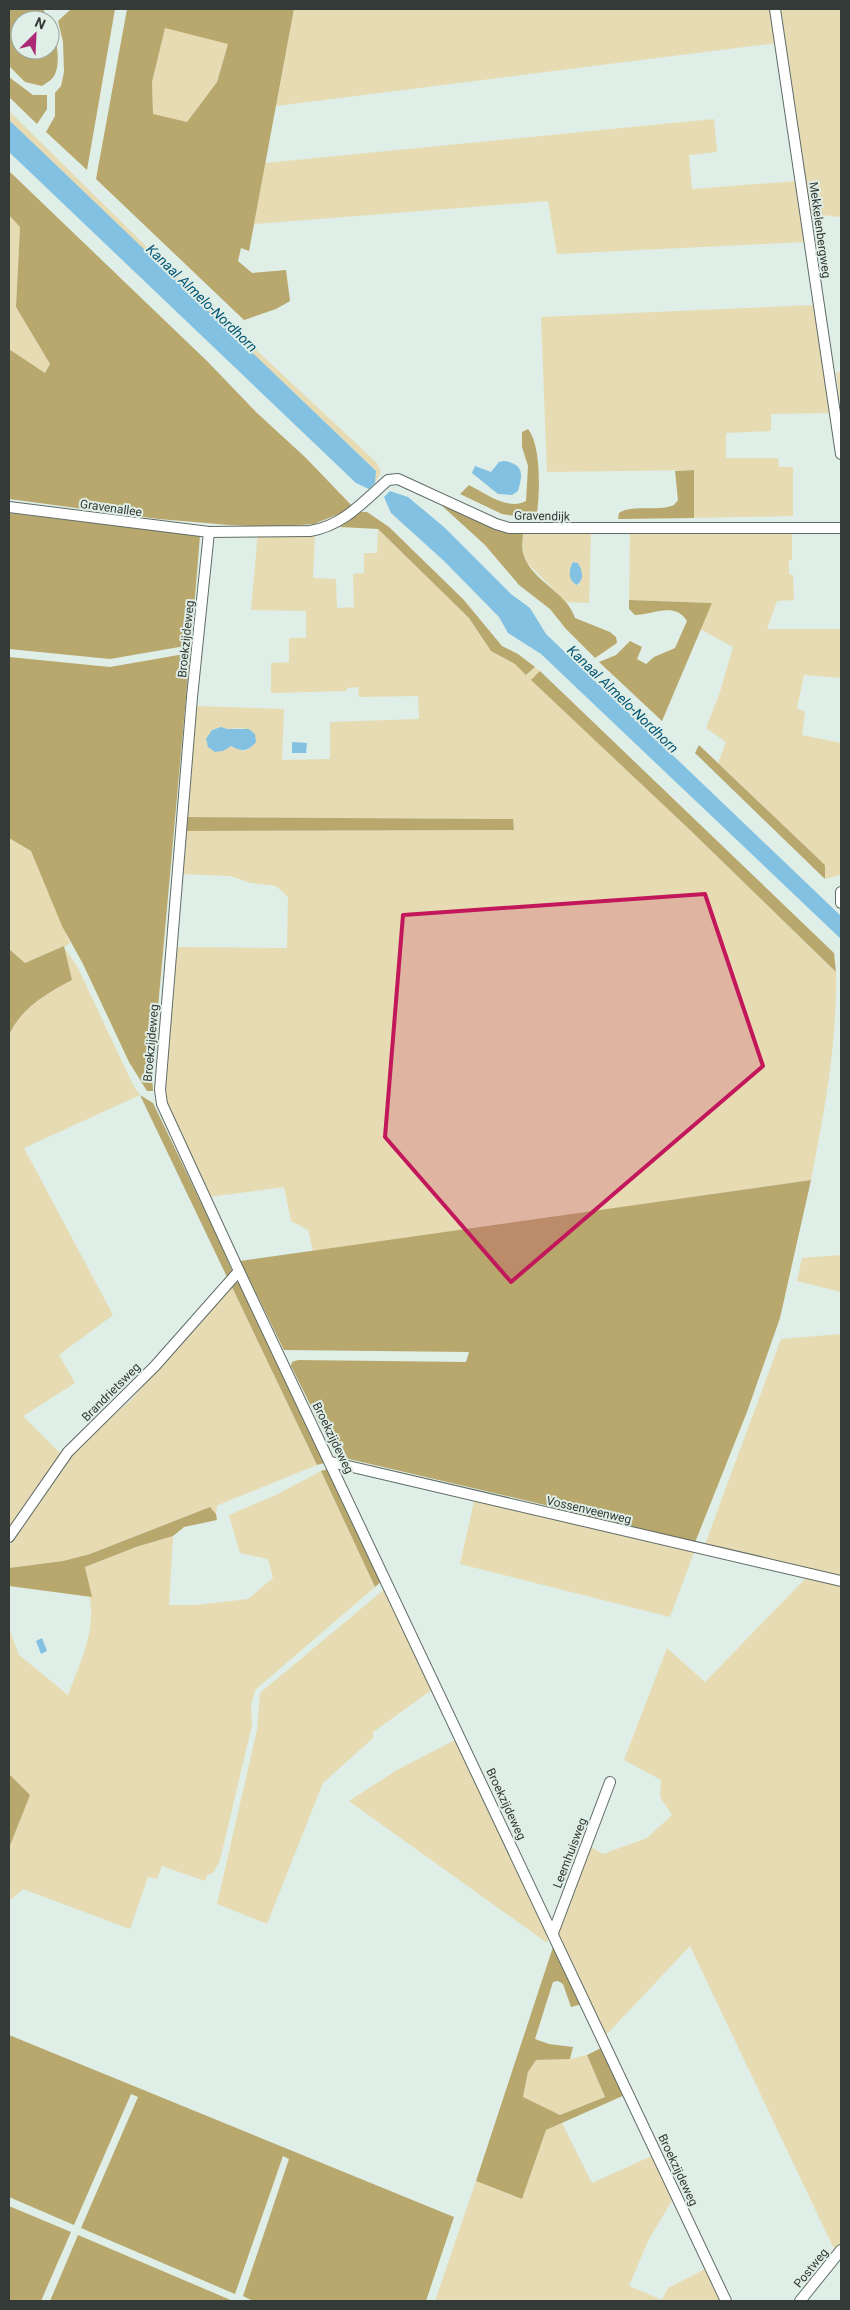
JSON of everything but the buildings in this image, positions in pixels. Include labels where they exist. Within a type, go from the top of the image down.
[{"type":"street","name":"Mekkelenbergweg","points":[[775,9],[841,454]]},
{"type":"street","name":"Gravendijk","points":[[209,532],[322,530],[340,522],[388,480],[398,479],[496,524],[509,528],[841,528]]},
{"type":"street","name":"Gravenallee","points":[[9,507],[209,532]]},
{"type":"street","name":"Broekzijdeweg","points":[[209,532],[192,697],[160,1090],[162,1104],[239,1271],[331,1462],[726,2301]]},
{"type":"street","points":[[841,892],[841,903]]},
{"type":"street","name":"Brandrietsweg","points":[[9,1538],[68,1452],[155,1366],[239,1271]]},
{"type":"street","name":"Vossenveenweg","points":[[331,1462],[841,1581]]},
{"type":"street","name":"Leemhuisweg","points":[[553,1933],[610,1782]]},
{"type":"street","name":"Postweg","points":[[800,2301],[841,2250]]},
{"type":"highlighted area","points":[[705,894],[763,1066],[511,1282],[385,1137],[403,915]]},
{"type":"shaded area","points":[[9,9],[43,9],[10,10],[10,60],[58,60],[53,78],[42,86],[25,82],[9,66]]},
{"type":"shaded area","points":[[71,9],[115,9],[87,170],[46,132],[55,116],[55,93],[61,86],[64,72],[60,19]]},
{"type":"shaded area","points":[[127,9],[294,9],[249,251],[241,248],[238,261],[252,273],[286,270],[290,301],[276,309],[244,320],[96,179]],"holes":[[[165,28],[228,44],[217,82],[187,122],[153,114],[152,82]]]},
{"type":"shaded area","points":[[294,9],[771,9],[776,43],[276,106]]},
{"type":"shaded area","points":[[781,9],[841,9],[841,217],[811,214]]},
{"type":"shaded area","points":[[165,27],[228,44],[217,82],[187,122],[153,115],[152,82]]},
{"type":"shaded area","points":[[9,77],[33,95],[47,95],[47,109],[37,124],[9,97]]},
{"type":"shaded area","points":[[9,111],[165,265],[377,463],[381,472],[375,483],[376,471],[9,120]]},
{"type":"shaded area","points":[[714,119],[717,152],[689,155],[692,189],[797,181],[806,242],[557,254],[548,201],[254,224],[265,163]]},
{"type":"shaded area","points":[[9,171],[208,362],[354,508],[314,524],[276,527],[159,519],[9,499],[9,349],[45,373],[50,364],[16,307],[20,227],[9,215]]},
{"type":"shaded area","points":[[9,215],[20,227],[16,307],[50,364],[45,373],[9,349]]},
{"type":"shaded area","points":[[815,305],[832,413],[771,414],[771,431],[726,433],[726,458],[778,458],[779,467],[793,467],[793,516],[694,518],[694,470],[547,472],[541,317]]},
{"type":"shaded area","points":[[841,372],[841,410],[836,373]]},
{"type":"shaded area","points":[[528,429],[533,437],[538,460],[539,486],[536,519],[502,514],[460,494],[469,485],[504,502],[519,504],[526,501],[528,466],[522,447],[522,432]]},
{"type":"shaded area","points":[[694,470],[694,518],[618,519],[619,513],[624,510],[660,508],[674,505],[678,500],[675,471]]},
{"type":"shaded area","points":[[429,494],[509,530],[523,533],[522,547],[528,565],[565,601],[575,618],[610,632],[616,637],[617,643],[595,658],[566,629],[550,609],[519,585],[485,545]]},
{"type":"shaded area","points":[[361,512],[367,512],[389,527],[463,599],[502,646],[518,654],[535,667],[526,675],[515,664],[491,651],[469,618],[378,529],[340,527]]},
{"type":"shaded area","points":[[9,513],[200,536],[191,645],[110,659],[9,649]]},
{"type":"shaded area","points":[[378,529],[469,618],[491,651],[515,664],[527,675],[535,667],[540,671],[532,680],[836,972],[832,1051],[811,1180],[313,1251],[308,1230],[291,1221],[284,1187],[209,1197],[167,1109],[162,1073],[173,947],[287,948],[288,897],[276,886],[251,883],[230,876],[180,874],[184,831],[514,830],[512,819],[185,817],[196,706],[284,709],[282,760],[330,759],[330,722],[419,719],[418,696],[359,697],[358,687],[347,688],[347,691],[271,693],[271,663],[289,662],[289,638],[306,638],[306,611],[251,610],[258,533],[315,532],[313,578],[336,579],[337,608],[354,607],[353,574],[364,573],[364,553],[377,553]],"holes":[[[221,727],[227,729],[243,728],[251,748],[243,751],[231,746],[223,751],[212,730]]]},
{"type":"shaded area","points":[[792,531],[792,560],[789,560],[789,574],[793,575],[794,600],[777,601],[767,629],[841,629],[841,678],[804,675],[797,708],[805,712],[802,735],[841,743],[840,875],[825,879],[825,865],[718,763],[726,742],[706,728],[720,692],[733,647],[700,629],[712,603],[629,600],[630,533]]},
{"type":"shaded area","points":[[523,533],[591,533],[589,603],[566,602],[528,564],[523,554]],"holes":[[[573,562],[575,562],[582,573],[579,585],[575,585],[571,577],[571,568]]]},
{"type":"shaded area","points":[[629,600],[712,603],[662,721],[599,662],[616,655],[630,641],[642,647],[637,659],[646,664],[654,657],[675,648],[687,621],[682,615],[670,610],[635,615],[629,609]]},
{"type":"shaded area","points":[[190,653],[152,1074],[153,1091],[147,1091],[129,1062],[83,964],[62,926],[31,851],[9,838],[9,657],[110,667]]},
{"type":"shaded area","points":[[540,671],[834,953],[836,972],[690,830],[531,680]]},
{"type":"shaded area","points":[[699,745],[825,865],[825,879],[695,753]]},
{"type":"shaded area","points":[[185,817],[513,819],[514,830],[184,831]]},
{"type":"shaded area","points":[[9,838],[31,851],[70,943],[25,963],[9,949]]},
{"type":"shaded area","points":[[64,946],[72,980],[36,1002],[14,1025],[9,1035],[9,949],[25,963]]},
{"type":"shaded area","points":[[64,948],[78,968],[134,1087],[140,1095],[24,1148],[113,1315],[59,1355],[75,1383],[23,1416],[62,1455],[9,1533],[9,1035],[14,1025],[36,1002],[72,980]]},
{"type":"shaded area","points":[[140,1095],[153,1103],[219,1240],[232,1271],[227,1277]]},
{"type":"shaded area","points":[[811,1180],[780,1318],[747,1412],[694,1545],[545,1505],[336,1456],[291,1366],[292,1362],[298,1360],[466,1362],[469,1352],[284,1350],[240,1261]]},
{"type":"shaded area","points":[[841,1255],[841,1292],[797,1281],[802,1258]]},
{"type":"shaded area","points":[[239,1282],[324,1463],[317,1465],[231,1285]]},
{"type":"shaded area","points":[[231,1285],[317,1465],[223,1503],[217,1506],[216,1514],[210,1507],[90,1554],[63,1561],[9,1568],[9,1546],[67,1461],[81,1444],[130,1401],[217,1304]]},
{"type":"shaded area","points":[[841,1334],[841,1575],[704,1547],[781,1339]]},
{"type":"shaded area","points":[[331,1468],[383,1580],[375,1587],[321,1471]]},
{"type":"shaded area","points":[[321,1471],[375,1587],[255,1690],[251,1706],[252,1725],[220,1860],[213,1873],[207,1875],[205,1881],[162,1866],[157,1879],[148,1877],[130,1929],[23,1889],[9,1901],[9,1848],[29,1795],[9,1774],[9,1629],[19,1655],[68,1695],[86,1646],[91,1619],[91,1604],[85,1567],[136,1547],[173,1536],[169,1605],[196,1605],[248,1599],[273,1578],[268,1559],[240,1553],[229,1515],[276,1495]]},
{"type":"shaded area","points":[[475,1497],[695,1550],[670,1617],[460,1564]]},
{"type":"shaded area","points":[[210,1507],[216,1514],[217,1520],[184,1527],[173,1536],[136,1547],[85,1567],[92,1597],[9,1586],[9,1568],[63,1561],[90,1554]]},
{"type":"shaded area","points":[[808,1576],[841,1584],[841,2247],[836,2253],[690,1946],[606,2035],[558,1934],[591,1847],[603,1854],[647,1838],[672,1815],[660,1797],[661,1780],[624,1760],[667,1648],[705,1682]]},
{"type":"shaded area","points":[[386,1588],[433,1689],[373,1732],[373,1738],[323,1783],[267,1924],[217,1904],[257,1730],[260,1693]]},
{"type":"shaded area","points":[[457,1739],[549,1932],[547,1943],[349,1801],[397,1770]]},
{"type":"shaded area","points":[[9,1774],[30,1795],[9,1848]]},
{"type":"shaded area","points":[[554,1944],[582,2004],[571,2007],[563,1984],[558,1981],[553,1982],[535,2039],[549,2044],[573,2047],[570,2059],[536,2060],[528,2072],[523,2097],[560,2115],[605,2097],[587,2055],[603,2047],[627,2094],[546,2130],[522,2199],[476,2181]]},
{"type":"shaded area","points":[[9,2035],[454,2217],[426,2301],[253,2301],[243,2296],[289,2159],[283,2156],[235,2294],[81,2228],[138,2097],[131,2094],[74,2225],[9,2197]]},
{"type":"shaded area","points":[[587,2055],[605,2097],[560,2115],[523,2098],[528,2072],[536,2060],[570,2059]]},
{"type":"shaded area","points":[[562,2123],[592,2183],[654,2155],[674,2197],[648,2241],[629,2286],[662,2300],[668,2288],[707,2268],[722,2301],[435,2301],[476,2181],[522,2199],[546,2130]]},
{"type":"shaded area","points":[[9,2206],[71,2232],[41,2301],[9,2301]]},
{"type":"shaded area","points":[[78,2235],[233,2301],[50,2301]]},
{"type":"water","points":[[9,120],[376,471],[375,483],[369,489],[356,483],[9,152]]},
{"type":"water","points":[[499,462],[511,462],[519,467],[521,475],[518,491],[512,495],[498,494],[472,473],[475,466],[491,472]]},
{"type":"water","points":[[390,491],[408,497],[444,527],[511,594],[530,608],[546,634],[841,916],[841,939],[541,654],[508,633],[499,617],[444,561],[391,513],[384,497]]},
{"type":"water","points":[[573,562],[578,563],[582,571],[580,583],[577,585],[570,578],[570,568]]},
{"type":"water","points":[[221,727],[227,729],[249,729],[255,734],[256,742],[250,748],[244,750],[231,746],[223,751],[215,752],[208,747],[206,739],[212,730]]},
{"type":"water","points":[[292,742],[307,743],[306,753],[292,753]]},
{"type":"water","points":[[42,1638],[47,1651],[41,1654],[36,1641]]},
{"type":"water label","name":"Kanaal Almelo-Nordhorn","points":[[202,298]]},
{"type":"water label","name":"Kanaal Almelo-Nordhorn","points":[[623,699]]}]
